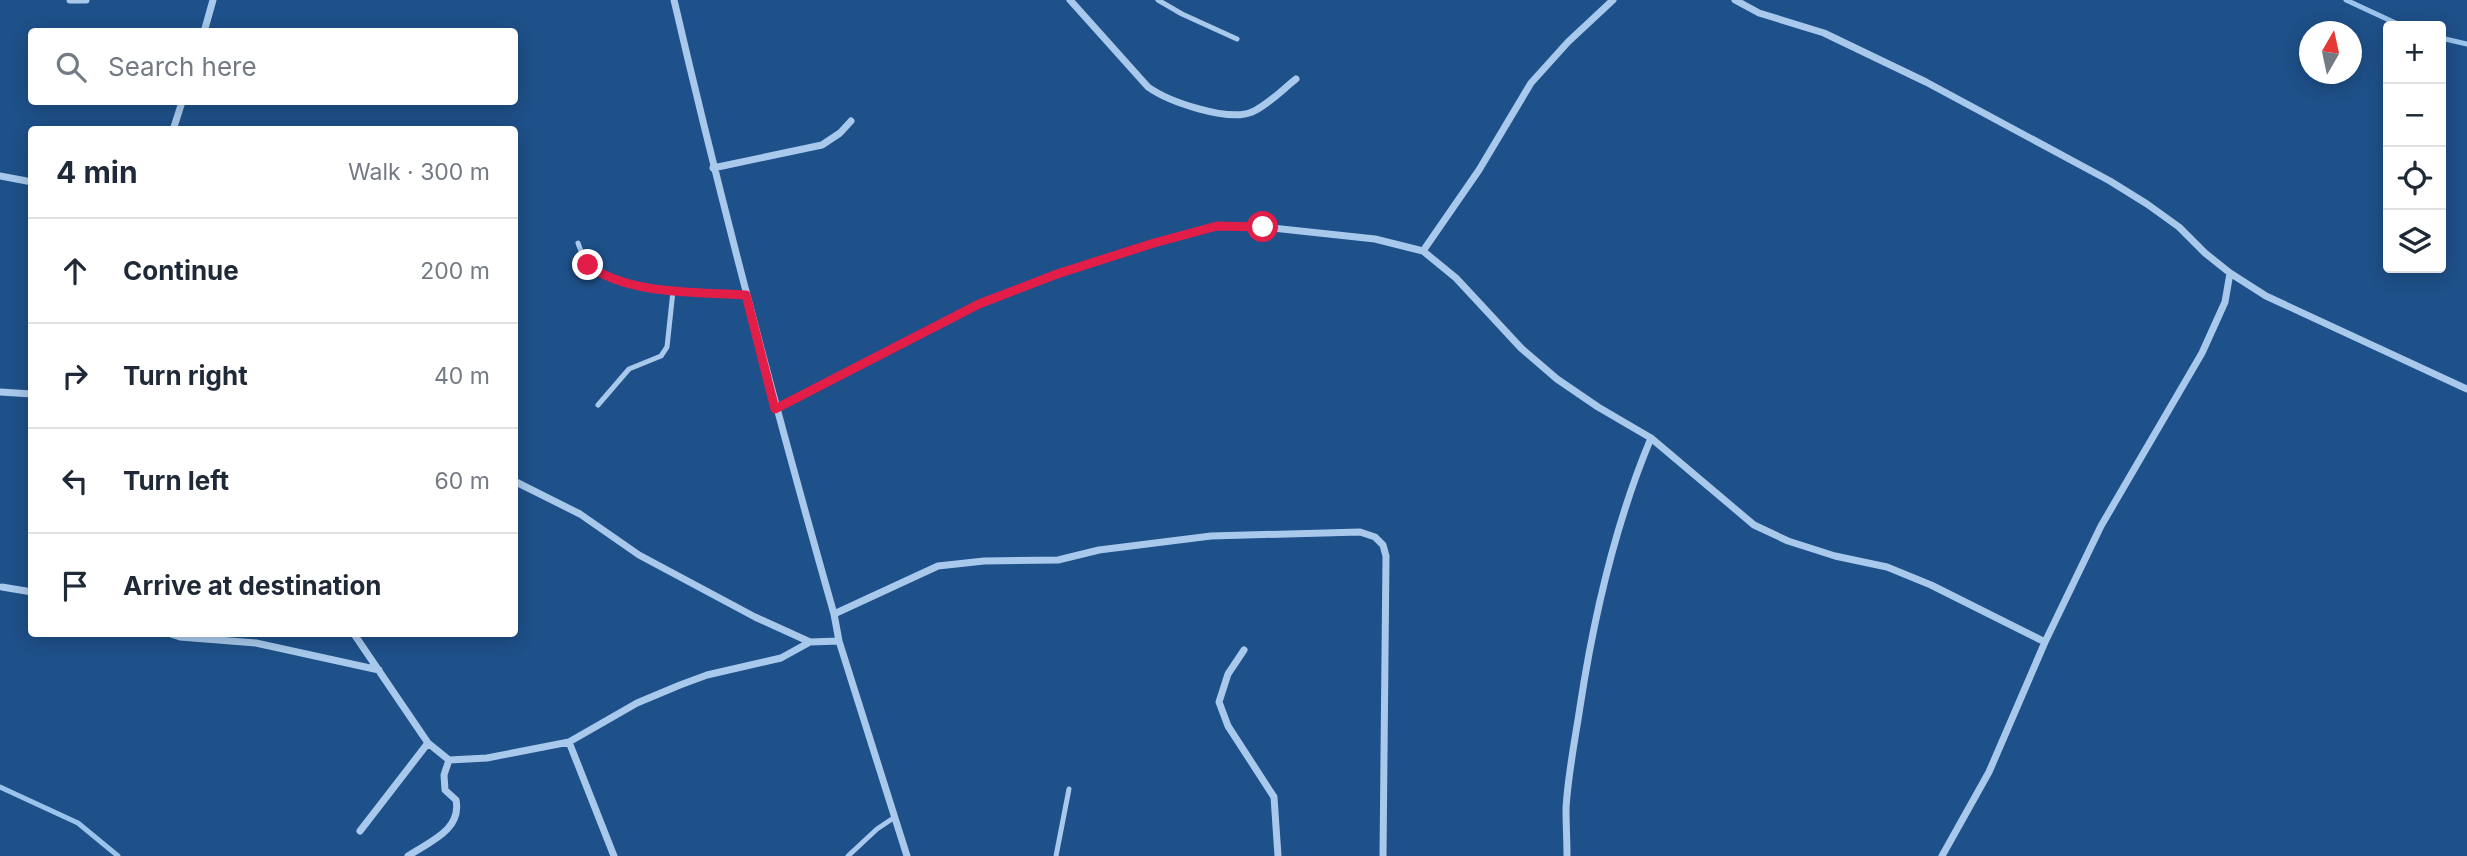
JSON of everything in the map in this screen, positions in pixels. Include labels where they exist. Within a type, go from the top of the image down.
[{"type":"street","points":[[70,0],[86,0]]},
{"type":"street","points":[[205,28],[213,0]]},
{"type":"street","points":[[674,0],[713,168],[775,409],[834,614],[839,641],[908,856]]},
{"type":"street","points":[[1070,0],[1148,87],[1161,96],[1184,105],[1242,115],[1255,111],[1296,79]]},
{"type":"street","points":[[1423,251],[1479,170],[1531,83],[1568,42],[1613,0]]},
{"type":"street","points":[[1735,0],[1759,13],[1824,33],[1857,47],[2110,181],[2179,227],[2230,273],[2266,296],[2467,389]]},
{"type":"street","points":[[174,126],[181,105]]},
{"type":"street","points":[[713,168],[822,145],[840,133],[851,121]]},
{"type":"street","points":[[0,176],[28,181]]},
{"type":"street","points":[[775,409],[979,304],[1057,274],[1154,243],[1217,226],[1263,227],[1375,239],[1423,251],[1456,278],[1521,348],[1557,379],[1651,438],[1755,525],[1788,541],[1835,556],[1887,567],[1931,585],[2045,642]]},
{"type":"street","points":[[1942,856],[1989,772],[2045,642],[2101,526],[2202,353],[2222,310],[2230,273]]},
{"type":"street","points":[[0,392],[28,394]]},
{"type":"street","points":[[1567,856],[1566,807],[1570,774],[1600,599],[1611,551],[1651,438]]},
{"type":"street","points":[[518,483],[580,514],[639,555],[755,617],[810,642],[839,641]]},
{"type":"street","points":[[834,614],[938,566],[1058,560],[1099,550],[1211,536],[1360,532],[1375,537],[1383,544],[1386,556],[1383,856]]},
{"type":"street","points":[[2,587],[28,591]]},
{"type":"street","points":[[180,637],[256,643],[380,670]]},
{"type":"street","points":[[356,637],[428,743],[449,760],[487,758],[569,742],[638,704],[680,685],[707,675],[781,658],[810,642]]},
{"type":"street","points":[[1244,650],[1228,674],[1219,702],[1228,726],[1273,797],[1278,856]]},
{"type":"street","points":[[569,742],[614,856]]},
{"type":"street","points":[[360,831],[428,743]]},
{"type":"street","points":[[408,856],[449,829],[456,818],[456,800],[445,790],[444,775],[449,760]]},
{"type":"lane","points":[[1158,0],[1237,39]]},
{"type":"lane","points":[[578,243],[588,265],[603,277],[673,291],[746,295]]},
{"type":"lane","points":[[598,405],[629,369],[661,356],[667,347],[673,291]]},
{"type":"lane","points":[[1056,856],[1069,789]]},
{"type":"lane","points":[[848,856],[877,829],[895,817]]},
{"type":"waterway","points":[[2346,0],[2391,21]]},
{"type":"waterway","points":[[2446,39],[2467,44]]},
{"type":"waterway","points":[[0,787],[78,823],[118,856]]},
{"type":"route","points":[[588,265],[603,277],[628,283],[673,291],[746,295],[775,409],[979,304],[1057,274],[1217,226],[1263,227]]}]
